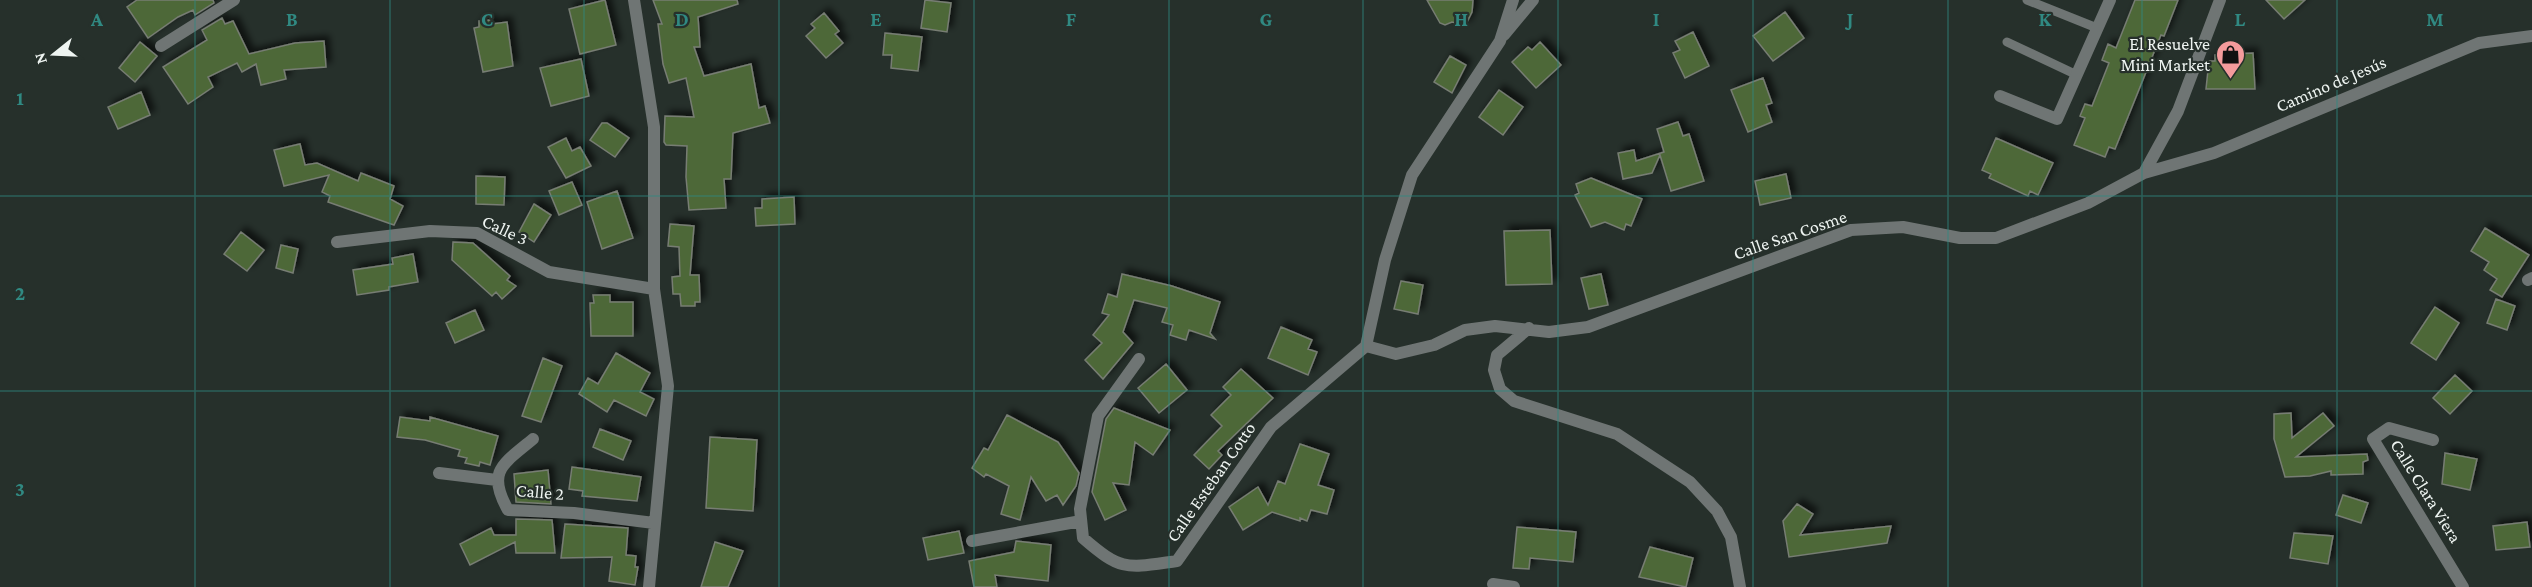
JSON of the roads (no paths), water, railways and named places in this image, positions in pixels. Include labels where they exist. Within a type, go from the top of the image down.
[{"type":"street","points":[[161,46],[234,0]]},
{"type":"street","points":[[634,0],[654,127],[654,289],[668,387],[649,587]]},
{"type":"street","points":[[1500,41],[1513,0]]},
{"type":"street","points":[[1366,346],[1385,260],[1412,175],[1500,41],[1533,0]]},
{"type":"street","points":[[2000,96],[2057,119],[2110,0]]},
{"type":"street","points":[[2144,173],[2178,111],[2220,0]]},
{"type":"street","name":"Camino de Jesús","points":[[2144,173],[2214,153],[2479,43],[2532,36]]},
{"type":"street","name":"Calle San Cosme","points":[[1366,346],[1396,354],[1434,345],[1465,330],[1495,326],[1550,332],[1588,327],[1851,230],[1903,227],[1960,238],[1996,238],[2088,203],[2144,173]]},
{"type":"street","name":"Calle 3","points":[[337,242],[430,231],[477,233],[549,272],[654,289]]},
{"type":"street","points":[[1529,328],[1497,355],[1494,370],[1500,389],[1514,401],[1617,434],[1690,482],[1717,511],[1731,537],[1740,587]]},
{"type":"street","name":"Calle Esteban Cotto","points":[[1139,359],[1098,416],[1080,509],[1083,538],[1110,561],[1136,567],[1177,561],[1271,427],[1366,346]]},
{"type":"street","name":"Calle Clara Viera","points":[[2433,440],[2389,428],[2373,439],[2463,587]]},
{"type":"street","name":"Calle 2","points":[[533,439],[498,473],[498,494],[508,510],[574,513],[654,523]]},
{"type":"street","points":[[439,473],[497,480]]},
{"type":"street","points":[[972,541],[1081,521]]},
{"type":"street","points":[[1492,584],[1514,587]]},
{"type":"lane","points":[[2027,0],[2097,28]]},
{"type":"lane","points":[[2007,42],[2077,75]]},
{"type":"place","name":"El Resuelve Mini Market","points":[[2231,80]]}]
